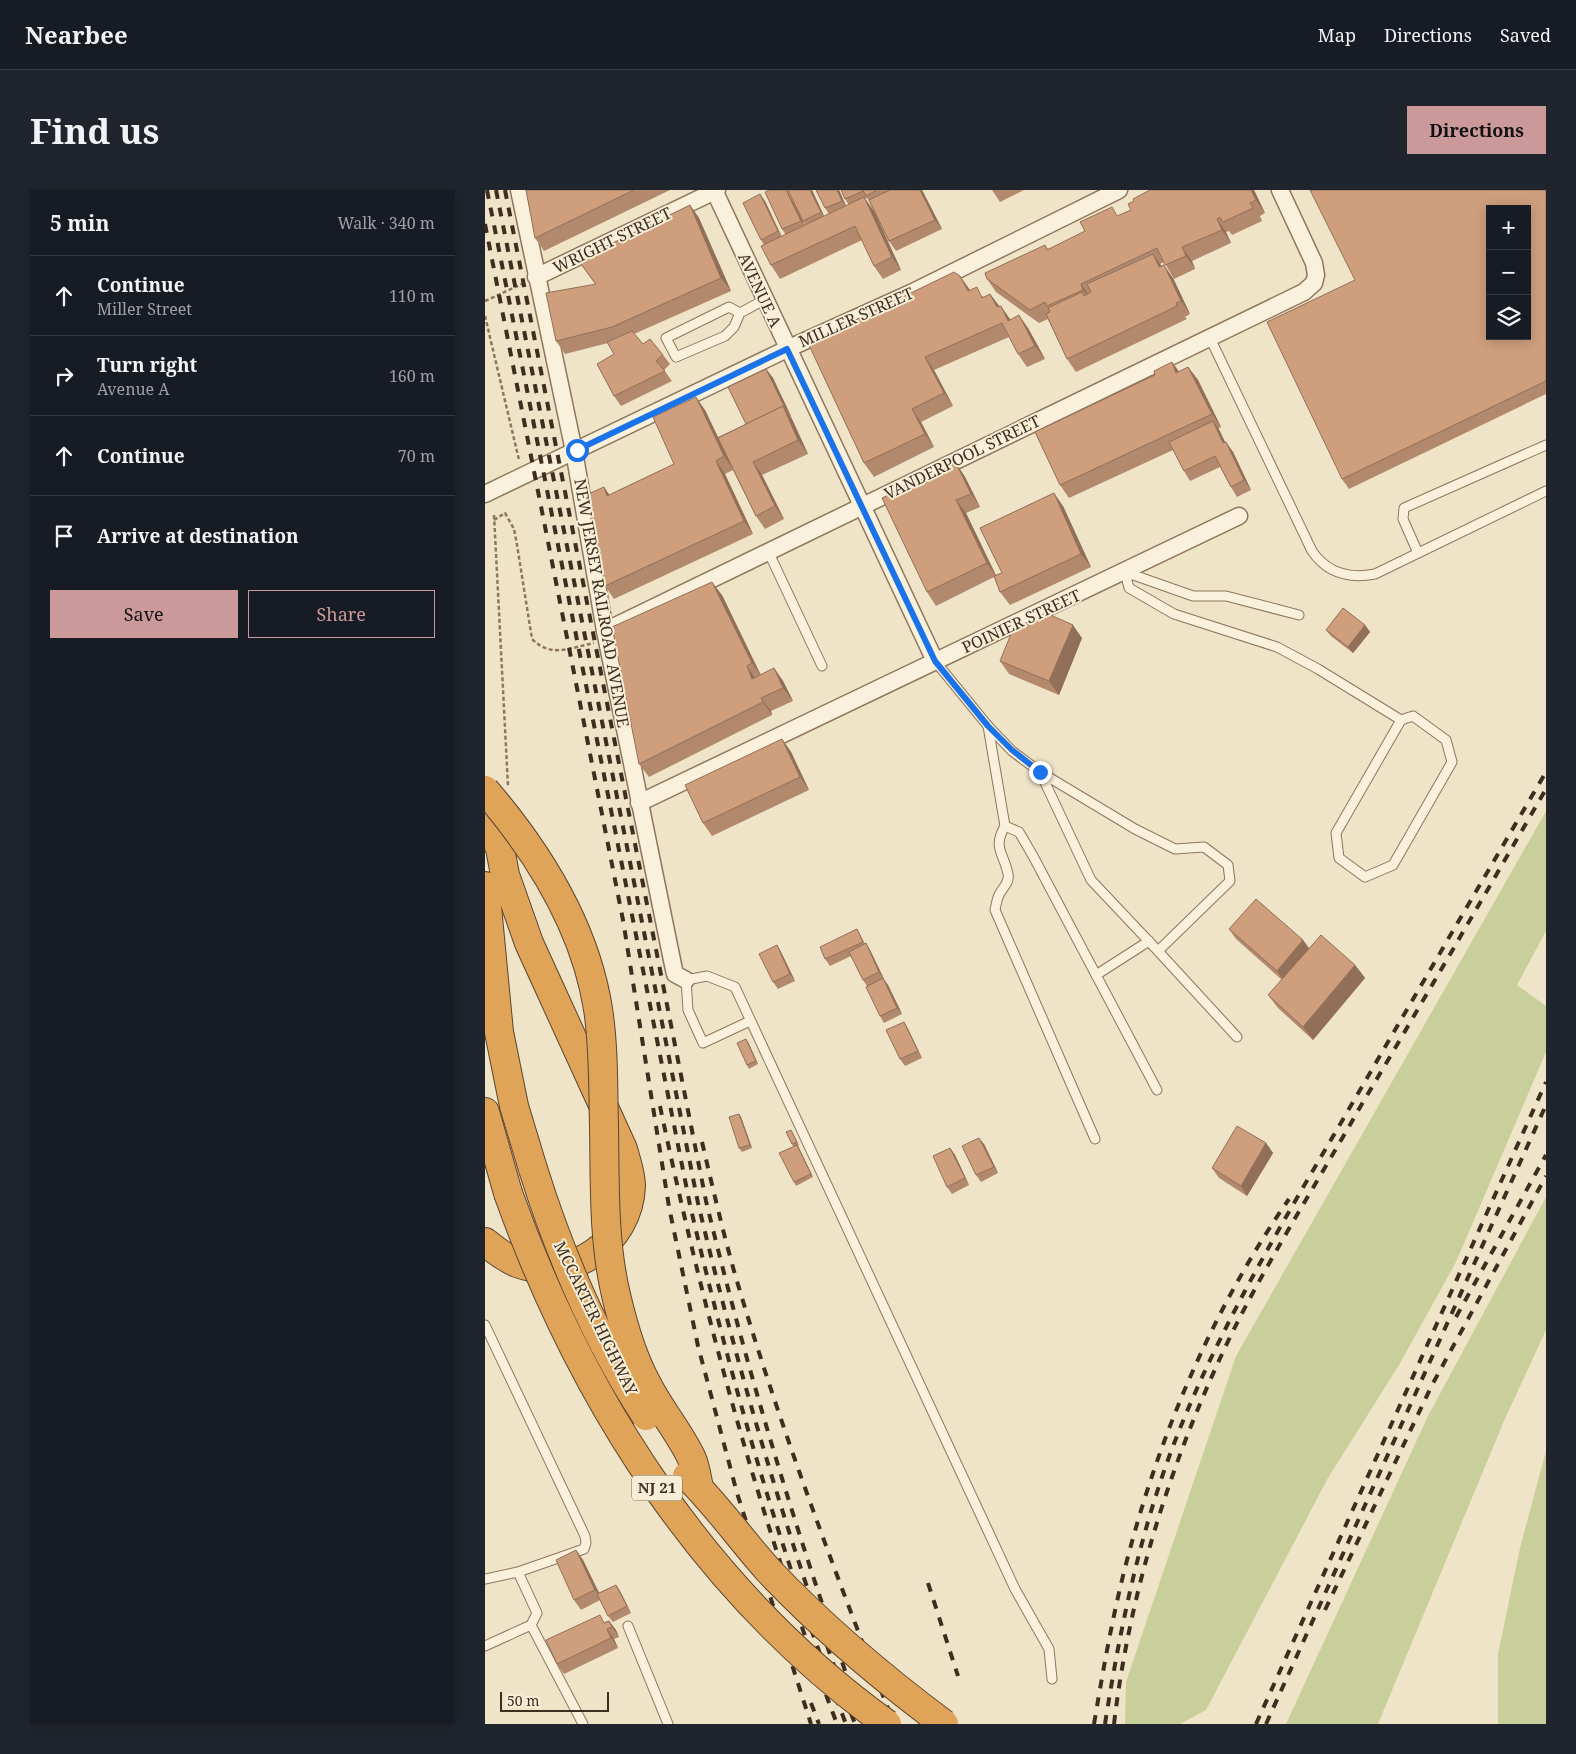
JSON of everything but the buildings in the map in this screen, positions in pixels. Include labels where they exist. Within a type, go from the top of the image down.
[{"type":"highway","points":[[497,792],[556,889],[575,931],[590,973],[599,1018],[604,1126],[604,1192],[608,1251],[616,1295],[627,1336],[646,1384],[692,1459],[699,1488]]},
{"type":"highway","points":[[485,819],[500,848],[505,875],[529,943],[623,1149],[631,1186],[623,1220],[613,1237],[597,1252],[581,1261],[558,1268],[524,1264],[498,1253],[485,1242]]},
{"type":"highway","name":"MCCARTER HIGHWAY","points":[[485,886],[499,1032],[514,1106],[545,1207],[576,1284],[610,1356],[637,1403],[681,1470],[699,1488],[762,1564],[823,1626],[883,1678],[944,1724]]},
{"type":"highway","name":"MCCARTER HIGHWAY","points":[[485,1112],[508,1193],[547,1294],[578,1359],[612,1419],[685,1527],[734,1586],[824,1674],[887,1724]]},
{"type":"street","name":"NEW JERSEY RAILROAD AVENUE","points":[[519,190],[536,278],[575,451],[606,636],[675,974],[686,980]]},
{"type":"street","name":"WRIGHT STREET","points":[[536,278],[715,190]]},
{"type":"street","name":"AVENUE A","points":[[715,190],[764,300],[935,661]]},
{"type":"street","name":"MILLER STREET","points":[[485,494],[787,349],[911,293],[1119,190]]},
{"type":"street","name":"VANDERPOOL STREET","points":[[606,636],[768,550],[1304,292],[1315,279],[1314,263],[1280,190]]},
{"type":"street","name":"POINIER STREET","points":[[639,803],[1239,516]]},
{"type":"lane","points":[[740,313],[729,307],[666,338],[676,356],[725,336],[733,327],[740,313],[764,300]]},
{"type":"lane","points":[[1210,338],[1318,560],[1347,576],[1375,574],[1546,491]]},
{"type":"lane","points":[[1418,553],[1403,520],[1404,508],[1546,445]]},
{"type":"lane","points":[[768,550],[822,666]]},
{"type":"lane","points":[[1125,572],[1193,596],[1226,596],[1299,615]]},
{"type":"lane","points":[[1125,572],[1129,588],[1174,614],[1277,647],[1318,669],[1401,720]]},
{"type":"lane","points":[[935,661],[988,726],[1012,750],[1040,772],[1175,849],[1204,847],[1228,864],[1230,881],[1157,951]]},
{"type":"lane","points":[[1413,716],[1446,740],[1452,762],[1393,865],[1365,876],[1339,858],[1336,833],[1401,720],[1413,716]]},
{"type":"lane","points":[[988,726],[1005,826],[998,845],[1008,874],[1006,885],[999,894],[995,910],[1095,1139]]},
{"type":"lane","points":[[1040,772],[1091,880],[1237,1037]]},
{"type":"lane","points":[[1005,826],[1019,832],[1157,1090]]},
{"type":"lane","points":[[1096,975],[1149,941]]},
{"type":"lane","points":[[751,1021],[703,1042],[688,1010],[686,980],[707,976],[735,987],[751,1021],[1015,1589],[1049,1649],[1052,1679]]},
{"type":"lane","points":[[485,1325],[585,1536],[586,1543],[584,1549],[519,1572],[485,1579]]},
{"type":"lane","points":[[485,1646],[531,1625],[537,1613],[519,1572]]},
{"type":"lane","points":[[531,1625],[583,1724]]},
{"type":"lane","points":[[628,1626],[668,1724]]},
{"type":"path","points":[[485,301],[536,278]]},
{"type":"path","points":[[485,316],[519,460]]},
{"type":"path","points":[[494,520],[505,513],[514,529],[532,639],[541,648],[550,651],[606,636]]},
{"type":"path","points":[[493,516],[497,792]]},
{"type":"green space","points":[[1546,811],[1546,931],[1517,985],[1546,1006],[1546,1052],[1456,1262],[1399,1365],[1328,1478],[1206,1710],[1180,1724],[1125,1724],[1126,1682],[1236,1356]]},
{"type":"green space","points":[[1546,1197],[1546,1330],[1504,1421],[1378,1724],[1286,1724],[1428,1416]]},
{"type":"green space","points":[[1546,1451],[1546,1724],[1498,1724],[1498,1654],[1520,1548]]},
{"type":"railway","points":[[487,190],[690,1205],[740,1402],[759,1467],[800,1596],[846,1724]]},
{"type":"railway","points":[[496,190],[698,1203],[731,1335],[769,1466],[810,1595],[855,1724]]},
{"type":"railway","points":[[505,190],[706,1201],[740,1334],[778,1465],[819,1595],[864,1724]]},
{"type":"railway","points":[[485,224],[623,920],[669,1207],[698,1346],[737,1493],[811,1724]]},
{"type":"railway","points":[[1105,1724],[1117,1652],[1141,1545],[1163,1475],[1192,1399],[1231,1318],[1274,1238],[1546,772]]},
{"type":"railway","points":[[1114,1724],[1121,1673],[1143,1572],[1173,1474],[1211,1378],[1233,1331],[1278,1247],[1546,789]]},
{"type":"railway","points":[[1256,1724],[1546,1082]]},
{"type":"railway","points":[[1266,1724],[1546,1105]]},
{"type":"railway","points":[[660,1106],[715,1341],[759,1496],[783,1572],[837,1724]]},
{"type":"railway","points":[[702,1142],[721,1223],[751,1329],[789,1443],[894,1724]]},
{"type":"railway","points":[[1456,1317],[1546,1155]]},
{"type":"railway","points":[[1325,1610],[1432,1385],[1546,1176]]},
{"type":"railway","points":[[1094,1724],[1124,1571],[1143,1503],[1159,1457],[1194,1367],[1215,1323],[1263,1239],[1289,1199]]},
{"type":"railway","points":[[928,1583],[958,1676]]},
{"type":"railway","points":[[811,1703],[819,1724]]},
{"type":"route","points":[[577,450],[787,349],[935,661],[988,726],[1012,750],[1040,772]]}]
